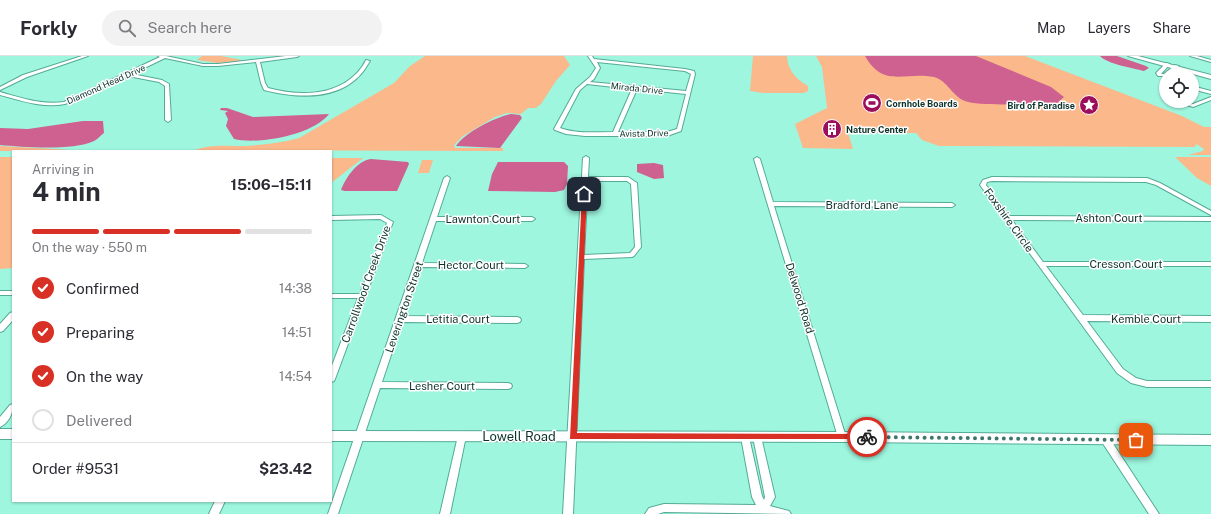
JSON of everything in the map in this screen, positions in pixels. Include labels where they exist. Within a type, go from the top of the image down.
[{"type":"street","points":[[0,89],[25,76],[86,56]]},
{"type":"street","points":[[158,56],[218,66],[297,56]]},
{"type":"street","points":[[187,62],[196,56]]},
{"type":"street","points":[[590,56],[594,60]]},
{"type":"street","points":[[1131,56],[1167,65]]},
{"type":"street","points":[[1139,56],[1175,68]]},
{"type":"street","points":[[1192,56],[1211,60]]},
{"type":"street","name":"Diamond Head Drive","points":[[0,93],[37,105],[54,105],[75,99],[164,57]]},
{"type":"street","name":"Avista Drive","points":[[594,60],[685,70],[693,74],[679,130],[674,133],[585,134],[566,132],[557,129],[578,89],[592,78],[598,68],[594,60]]},
{"type":"street","points":[[258,62],[266,89],[288,95],[302,95],[323,92],[343,86],[362,73],[368,61]]},
{"type":"street","points":[[1164,68],[1167,65]]},
{"type":"street","points":[[1199,73],[1211,76]]},
{"type":"street","points":[[127,74],[160,81],[167,85],[168,120]]},
{"type":"street","name":"Mirada Drive","points":[[586,83],[688,93]]},
{"type":"street","points":[[615,134],[635,88]]},
{"type":"street","points":[[1199,89],[1211,93]]},
{"type":"street","points":[[1199,103],[1211,98]]},
{"type":"street","points":[[568,514],[586,158]]},
{"type":"street","name":"Delwood Road","points":[[758,159],[842,437]]},
{"type":"street","name":"Leverington Street","points":[[333,514],[358,436],[377,386],[447,178]]},
{"type":"street","points":[[581,257],[632,255],[638,247],[634,183],[628,179],[585,179]]},
{"type":"street","name":"Foxshire Circle","points":[[1211,213],[1158,184],[1147,180],[992,179],[985,181],[983,185],[1120,371],[1134,381],[1146,384],[1211,384]]},
{"type":"street","name":"Bradford Lane","points":[[772,204],[952,205]]},
{"type":"street","name":"Carrollwood Creek Drive","points":[[332,218],[381,217],[390,222],[332,376]]},
{"type":"street","name":"Ashton Court","points":[[1007,218],[1211,219]]},
{"type":"street","name":"Lawnton Court","points":[[433,219],[532,220]]},
{"type":"street","name":"Cresson Court","points":[[1041,264],[1211,264]]},
{"type":"street","name":"Hector Court","points":[[418,265],[525,266]]},
{"type":"street","points":[[0,293],[12,293]]},
{"type":"street","points":[[332,296],[362,296]]},
{"type":"street","points":[[0,329],[12,316]]},
{"type":"street","name":"Kemble Court","points":[[1081,318],[1211,319]]},
{"type":"street","name":"Letitia Court","points":[[400,319],[517,320]]},
{"type":"street","name":"Lesher Court","points":[[377,386],[508,386]]},
{"type":"street","points":[[0,423],[12,408]]},
{"type":"street","points":[[0,434],[12,434]]},
{"type":"street","name":"Lowell Road","points":[[332,436],[842,437],[1211,440]]},
{"type":"street","points":[[445,514],[462,436]]},
{"type":"street","points":[[745,437],[757,497],[765,511]]},
{"type":"street","points":[[757,437],[770,498],[765,511]]},
{"type":"street","points":[[1105,439],[1154,514]]},
{"type":"street","points":[[214,514],[220,502]]},
{"type":"street","points":[[650,514],[652,511],[664,508],[765,511],[786,514]]},
{"type":"shaded area","points":[[202,56],[221,56],[242,60],[218,63],[197,60]]},
{"type":"shaded area","points":[[425,56],[564,56],[570,65],[556,81],[541,104],[536,108],[528,108],[521,114],[507,113],[495,117],[463,136],[454,145],[455,148],[503,148],[503,151],[195,150],[213,146],[265,144],[299,138],[394,83],[410,66]]},
{"type":"shaded area","points":[[753,56],[787,56],[787,61],[793,74],[808,86],[808,91],[804,93],[763,93],[750,91]]},
{"type":"shaded area","points":[[816,56],[1025,56],[1182,116],[1204,127],[1211,127],[1211,155],[1188,155],[1203,151],[1204,149],[1196,144],[1195,147],[939,146],[922,140],[916,133],[848,133],[853,149],[803,148],[795,124],[827,108],[822,67]]},
{"type":"shaded area","points":[[865,56],[976,56],[1051,87],[1064,97],[1057,103],[1051,104],[972,103],[960,99],[942,81],[934,77],[888,76],[872,66]]},
{"type":"shaded area","points":[[1100,56],[1117,56],[1149,68],[1144,71],[1127,67],[1103,59]]},
{"type":"shaded area","points":[[221,108],[227,108],[253,117],[329,114],[311,128],[298,133],[284,137],[257,141],[244,141],[234,139],[226,126],[228,119],[225,113],[228,111],[220,110]]},
{"type":"shaded area","points":[[511,114],[520,115],[522,118],[500,148],[456,146],[466,136],[480,126],[497,118]]},
{"type":"shaded area","points":[[83,121],[103,121],[104,133],[94,141],[73,146],[48,148],[0,145],[0,128],[28,129]]},
{"type":"shaded area","points":[[0,146],[71,150],[12,150],[0,151]]},
{"type":"shaded area","points":[[0,157],[12,157],[12,268],[0,269]]},
{"type":"shaded area","points":[[1175,157],[1211,157],[1211,186],[1197,178]]},
{"type":"shaded area","points":[[332,158],[363,158],[332,182]]},
{"type":"shaded area","points":[[371,159],[408,162],[409,164],[397,191],[341,190],[353,170],[361,163]]},
{"type":"shaded area","points":[[422,160],[433,160],[429,173],[418,173]]},
{"type":"shaded area","points":[[498,162],[564,162],[568,166],[567,184],[564,190],[555,192],[488,191],[492,174]]},
{"type":"shaded area","points":[[654,163],[663,165],[664,178],[654,179],[637,172],[637,164]]},
{"type":"building","points":[[827,122],[835,122],[839,129],[831,129]]},
{"type":"way so far","points":[[867,437],[1136,440]]},
{"type":"place","name":"Cornhole Boards","points":[[872,103]]},
{"type":"place","name":"Bird of Paradise","points":[[1089,105]]},
{"type":"place","name":"Nature Center","points":[[832,129]]},
{"type":"route","points":[[584,194],[573,436],[867,437]]}]
